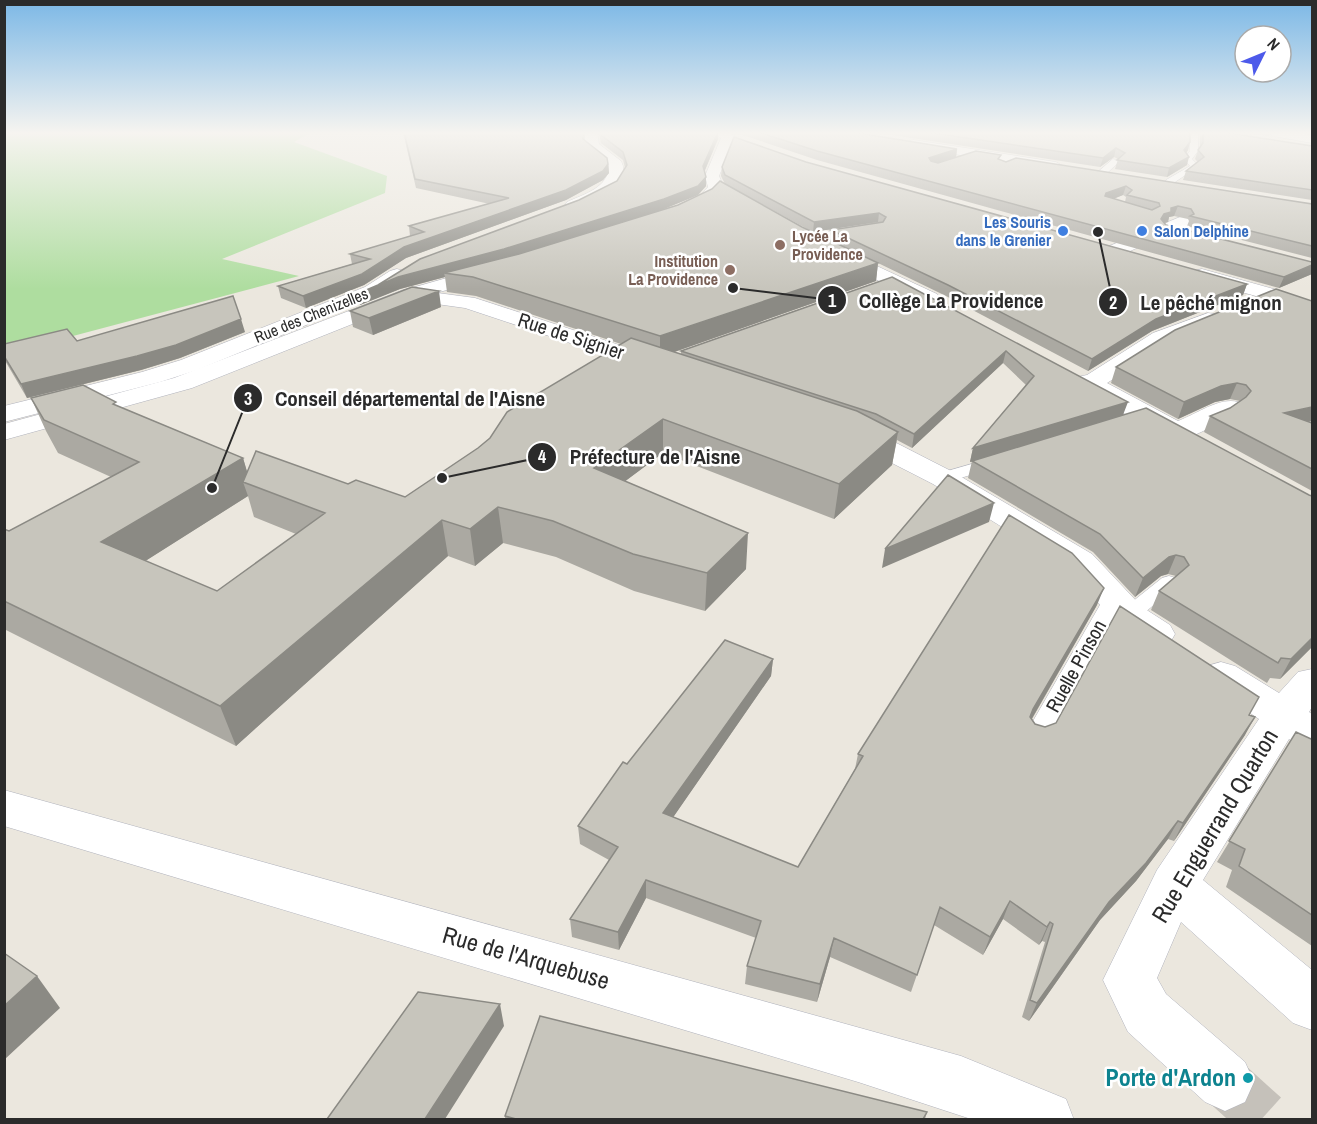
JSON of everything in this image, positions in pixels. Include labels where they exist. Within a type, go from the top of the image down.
[{"type":"street","points":[[554,213],[611,184]]},
{"type":"street","points":[[660,219],[726,193],[719,184]]},
{"type":"street","points":[[1180,184],[1190,186]]},
{"type":"street","points":[[1136,257],[1109,249],[1179,227],[1244,196],[1212,190]]},
{"type":"street","points":[[784,226],[949,308]]},
{"type":"street","name":"Rue des Chenizelles","points":[[4,414],[151,377],[189,365],[372,291],[414,264]]},
{"type":"street","points":[[4,432],[183,383],[408,295],[507,268],[462,290],[463,298],[468,302]]},
{"type":"street","points":[[1190,272],[1270,294],[1312,310]]},
{"type":"street","points":[[1228,407],[1206,420],[1186,437],[1079,379],[1161,338],[1270,294]]},
{"type":"street","name":"Rue de Signier","points":[[408,295],[468,302],[668,366]]},
{"type":"street","points":[[831,425],[863,436],[943,478],[1080,561],[1121,606],[1187,653],[1298,724]]},
{"type":"street","name":"Rue Enguerrand Quarton","points":[[1225,1082],[1147,1013],[1129,980],[1174,885],[1298,724],[1312,682]]},
{"type":"street","name":"Rue de l'Arquebuse","points":[[4,808],[858,1053],[961,1085],[1045,1119]]},
{"type":"street","points":[[1174,885],[1312,1004]]},
{"type":"lane","points":[[807,238],[867,229]]},
{"type":"lane","points":[[872,289],[895,281]]},
{"type":"lane","points":[[1125,422],[1148,415]]},
{"type":"lane","points":[[943,478],[1011,457]]},
{"type":"lane","points":[[1121,606],[1169,582]]},
{"type":"lane","name":"Ruelle Pinson","points":[[1038,734],[1121,606]]},
{"type":"green space","points":[[5,184],[386,184],[385,193],[222,259],[299,276],[5,354]]},
{"type":"building","points":[[442,184],[577,184],[404,247],[362,274],[303,296],[278,286],[370,259],[350,254],[424,232],[409,226],[509,198]]},
{"type":"building","points":[[610,184],[699,184],[664,199],[504,249],[398,277],[357,294],[378,285],[420,259],[579,200]]},
{"type":"building","points":[[717,184],[726,184],[802,227],[878,263],[660,336],[473,277],[444,273],[519,254],[678,205],[712,189]]},
{"type":"building","points":[[743,184],[887,184],[1247,284],[1156,319],[1092,359],[948,285],[831,230],[883,222],[886,217],[879,213],[814,222]]},
{"type":"building","points":[[941,184],[1186,184],[1312,204],[1312,246],[1190,216],[1194,214],[1191,209],[1178,206],[1171,208],[1171,212],[1164,214],[1161,219],[1166,225],[1312,262],[1312,265],[1284,277]],"holes":[[[1126,186],[1132,190],[1127,195],[1159,203],[1160,206],[1152,210],[1105,196],[1106,193]]]},
{"type":"building","points":[[1275,184],[1312,184],[1312,190]]},
{"type":"building","points":[[892,277],[1128,402],[973,448],[1034,376],[1006,351],[914,434],[876,414],[681,351]]},
{"type":"building","points":[[412,287],[439,291],[369,318],[350,311]]},
{"type":"building","points":[[1276,289],[1312,301],[1312,407],[1284,413],[1312,423],[1312,469],[1210,416],[1230,408],[1246,397],[1251,391],[1246,385],[1237,383],[1221,386],[1184,402],[1116,367],[1175,330]]},
{"type":"building","points":[[233,296],[241,319],[176,345],[137,356],[21,384],[4,356],[4,344],[67,329],[77,341]]},
{"type":"building","points":[[631,338],[857,411],[898,432],[839,484],[663,419],[594,468],[748,533],[707,573],[633,554],[553,521],[498,507],[470,529],[442,520],[220,706],[4,601],[4,529],[9,531],[139,462],[44,420],[31,398],[83,385],[116,402],[113,404],[243,458],[101,542],[217,591],[325,513],[243,482],[256,451],[348,484],[356,480],[405,497],[490,438],[507,412]]},
{"type":"building","points":[[1146,408],[1312,496],[1312,638],[1291,659],[1281,658],[1278,663],[1159,591],[1189,565],[1184,557],[1176,555],[1169,557],[1143,578],[1100,534],[972,461]]},
{"type":"building","points":[[948,475],[994,503],[885,549]]},
{"type":"building","points":[[1009,515],[1072,553],[1104,588],[1033,709],[1030,717],[1035,724],[1045,727],[1056,723],[1120,606],[1259,697],[1249,715],[1255,717],[1183,823],[1178,821],[1146,863],[1109,902],[1037,1003],[1030,1000],[1053,924],[1050,922],[1047,927],[1010,901],[990,937],[940,907],[917,975],[834,938],[820,984],[747,966],[761,921],[646,880],[618,932],[570,919],[618,847],[578,826],[623,762],[627,764],[725,640],[773,659],[663,813],[798,867],[863,756],[858,754]]},
{"type":"building","points":[[1296,732],[1311,739],[1312,737],[1312,915],[1239,866],[1245,849],[1229,841]]},
{"type":"building","points":[[4,953],[37,976],[4,1006]]},
{"type":"building","points":[[418,992],[500,1004],[425,1119],[327,1119]]},
{"type":"building","points":[[540,1016],[927,1112],[923,1119],[516,1119],[505,1116]]},
{"type":"tunnel","points":[[1225,1082],[1267,1120]]},
{"type":"place","name":"Les Souris dans le Grenier","points":[[1063,231]]},
{"type":"place","name":"Salon Delphine","points":[[1142,231]]},
{"type":"place","name":"Le pêché mignon","points":[[1098,232]]},
{"type":"place","name":"Lycée La Providence","points":[[780,245]]},
{"type":"place","name":"Institution La Providence","points":[[730,270]]},
{"type":"place","name":"Collège La Providence","points":[[733,288]]},
{"type":"place","name":"Préfecture de l'Aisne","points":[[442,478]]},
{"type":"place","name":"Conseil départemental de l'Aisne","points":[[212,488]]},
{"type":"place","name":"Porte d'Ardon","points":[[1248,1078]]}]
